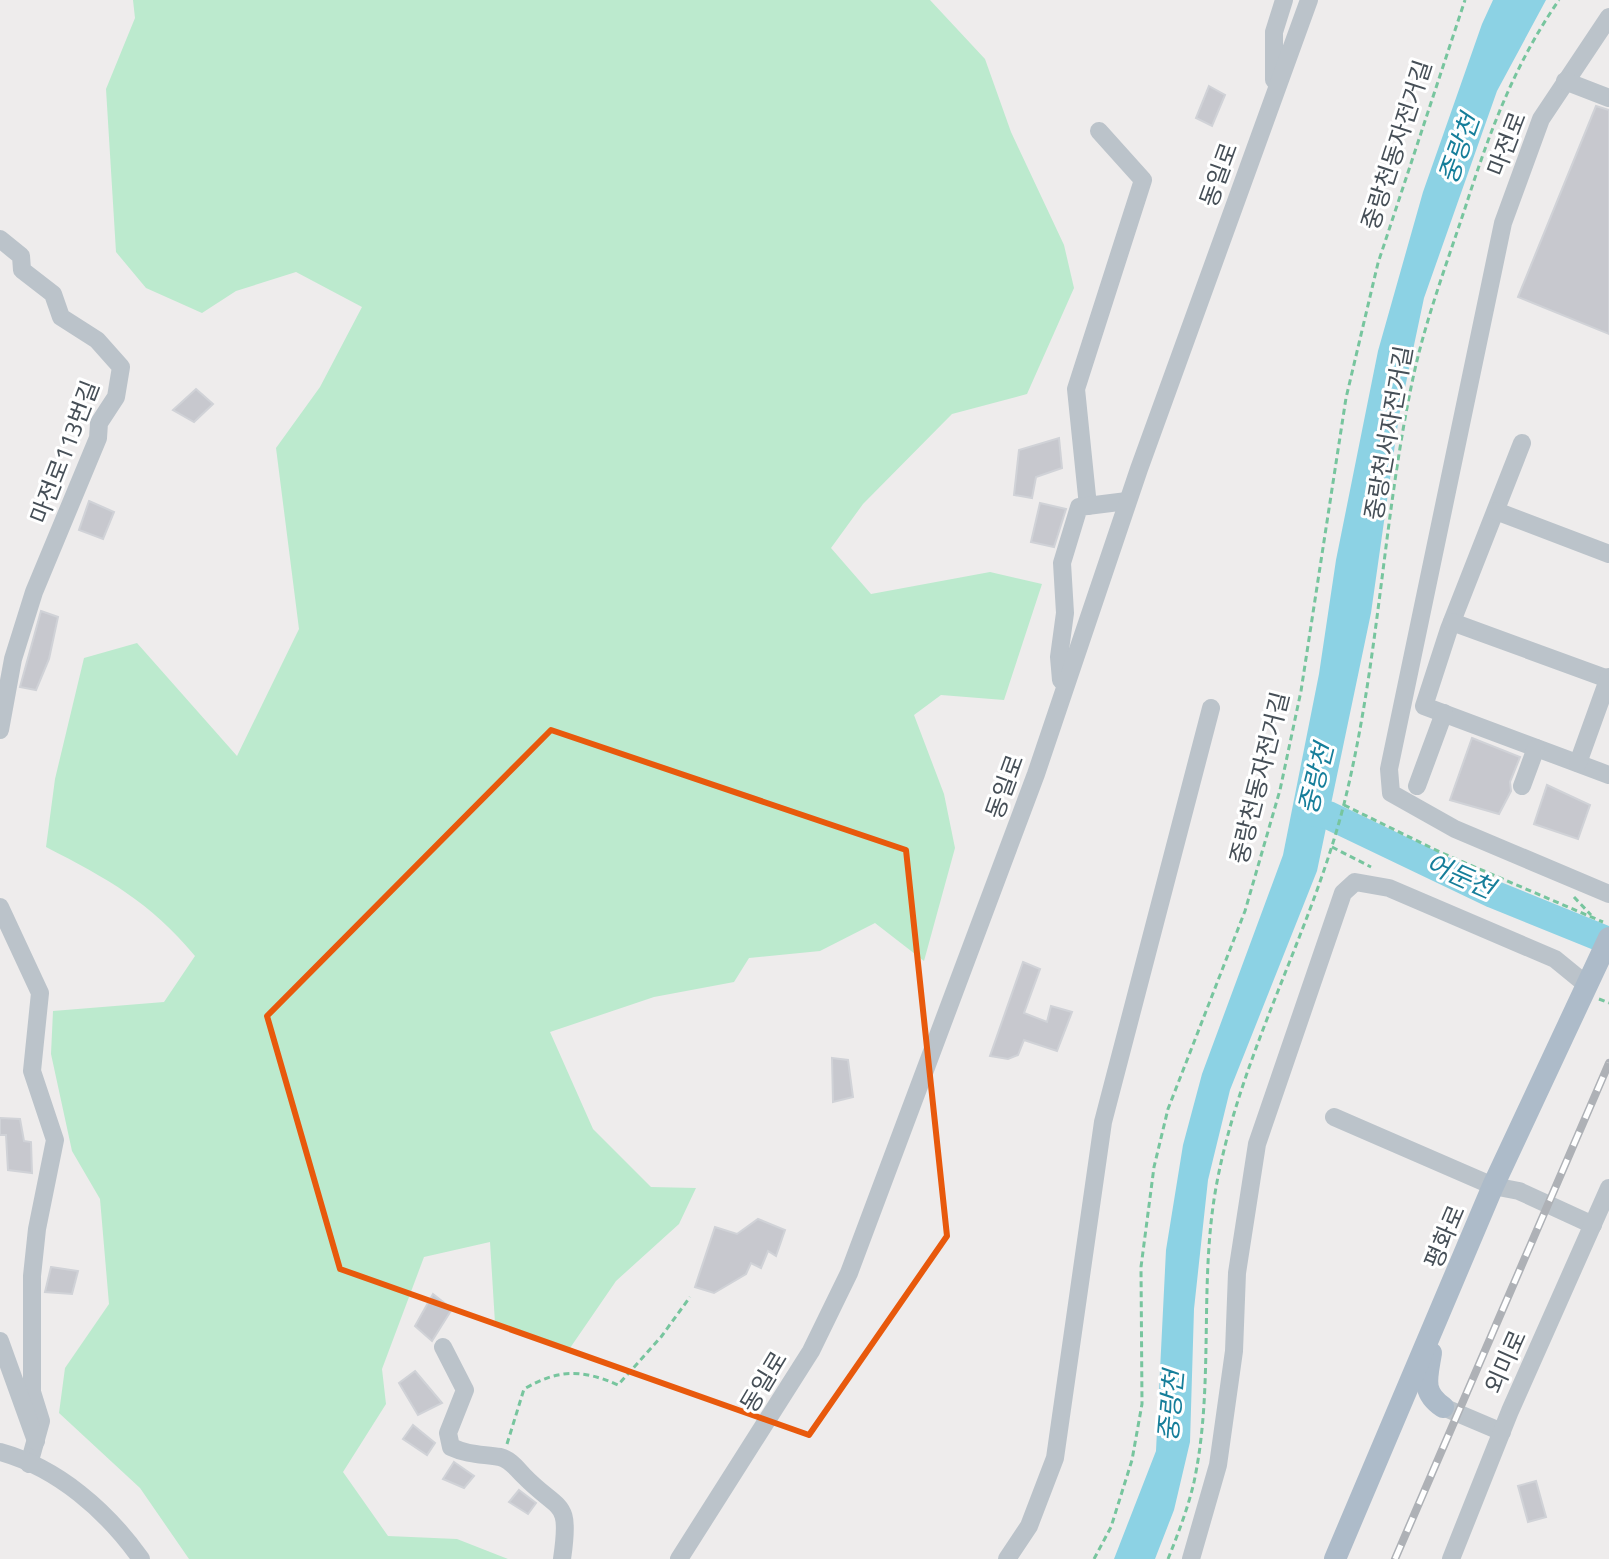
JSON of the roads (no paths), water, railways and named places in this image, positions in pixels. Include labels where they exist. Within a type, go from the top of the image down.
[{"type":"main road","name":"평화로","points":[[1335,1559],[1493,1186],[1593,986],[1609,938]]},
{"type":"main road","points":[[1437,1320],[1425,1388],[1429,1398],[1443,1407]]},
{"type":"main road","points":[[1384,1443],[1413,1413],[1443,1407]]},
{"type":"street","points":[[1273,92],[1274,32],[1284,0]]},
{"type":"street","name":"동일로","points":[[679,1559],[811,1351],[849,1273],[1036,774],[1127,501],[1273,92],[1309,0]]},
{"type":"street","name":"마전로","points":[[1609,17],[1541,119],[1503,223],[1457,431],[1389,769],[1391,793],[1455,829],[1609,894]]},
{"type":"street","points":[[1565,81],[1609,98]]},
{"type":"street","points":[[1088,506],[1076,389],[1143,180],[1099,131]]},
{"type":"street","name":"마전로113번길","points":[[0,239],[21,256],[22,270],[53,294],[61,317],[97,340],[121,367],[116,397],[99,423],[98,438],[34,592],[13,659],[0,730]]},
{"type":"street","points":[[1522,443],[1452,622],[1424,706],[1609,775]]},
{"type":"street","points":[[1062,689],[1059,657],[1065,613],[1062,563],[1079,507],[1127,501]]},
{"type":"street","points":[[1496,511],[1609,554]]},
{"type":"street","points":[[1452,622],[1609,678],[1578,763]]},
{"type":"street","points":[[1007,1559],[1029,1526],[1055,1458],[1103,1122],[1211,708]]},
{"type":"street","points":[[1417,786],[1444,713]]},
{"type":"street","points":[[1522,786],[1536,748]]},
{"type":"street","points":[[1191,1559],[1218,1465],[1234,1351],[1237,1273],[1257,1144],[1343,893],[1355,882],[1373,882],[1555,959],[1593,986]]},
{"type":"street","points":[[0,907],[40,993],[32,1071],[55,1140],[37,1229],[32,1276],[32,1392],[41,1421],[29,1464]]},
{"type":"street","points":[[1334,1117],[1493,1186],[1519,1191],[1593,1225]]},
{"type":"street","name":"외미로","points":[[1451,1559],[1502,1432],[1609,1188]]},
{"type":"street","points":[[0,1341],[36,1441]]},
{"type":"street","points":[[443,1347],[465,1390],[448,1433],[451,1447],[465,1454],[503,1458],[563,1509],[567,1530],[562,1559]]},
{"type":"street","points":[[1443,1407],[1502,1432]]},
{"type":"street","points":[[0,1452],[29,1464],[98,1507],[115,1523],[141,1559]]},
{"type":"water","name":"중랑천","points":[[1493,0],[1546,0],[1497,91],[1424,298],[1399,416],[1371,613],[1317,871],[1230,1090],[1208,1180],[1194,1309],[1190,1442],[1174,1510],[1155,1559],[1114,1559],[1156,1451],[1166,1250],[1183,1145],[1202,1074],[1283,855],[1319,674],[1336,560],[1378,351],[1423,192]]},
{"type":"waterway","name":"어둔천","points":[[1311,812],[1328,815],[1493,894],[1609,941]]},
{"type":"railway","points":[[1395,1559],[1609,1063]]}]
